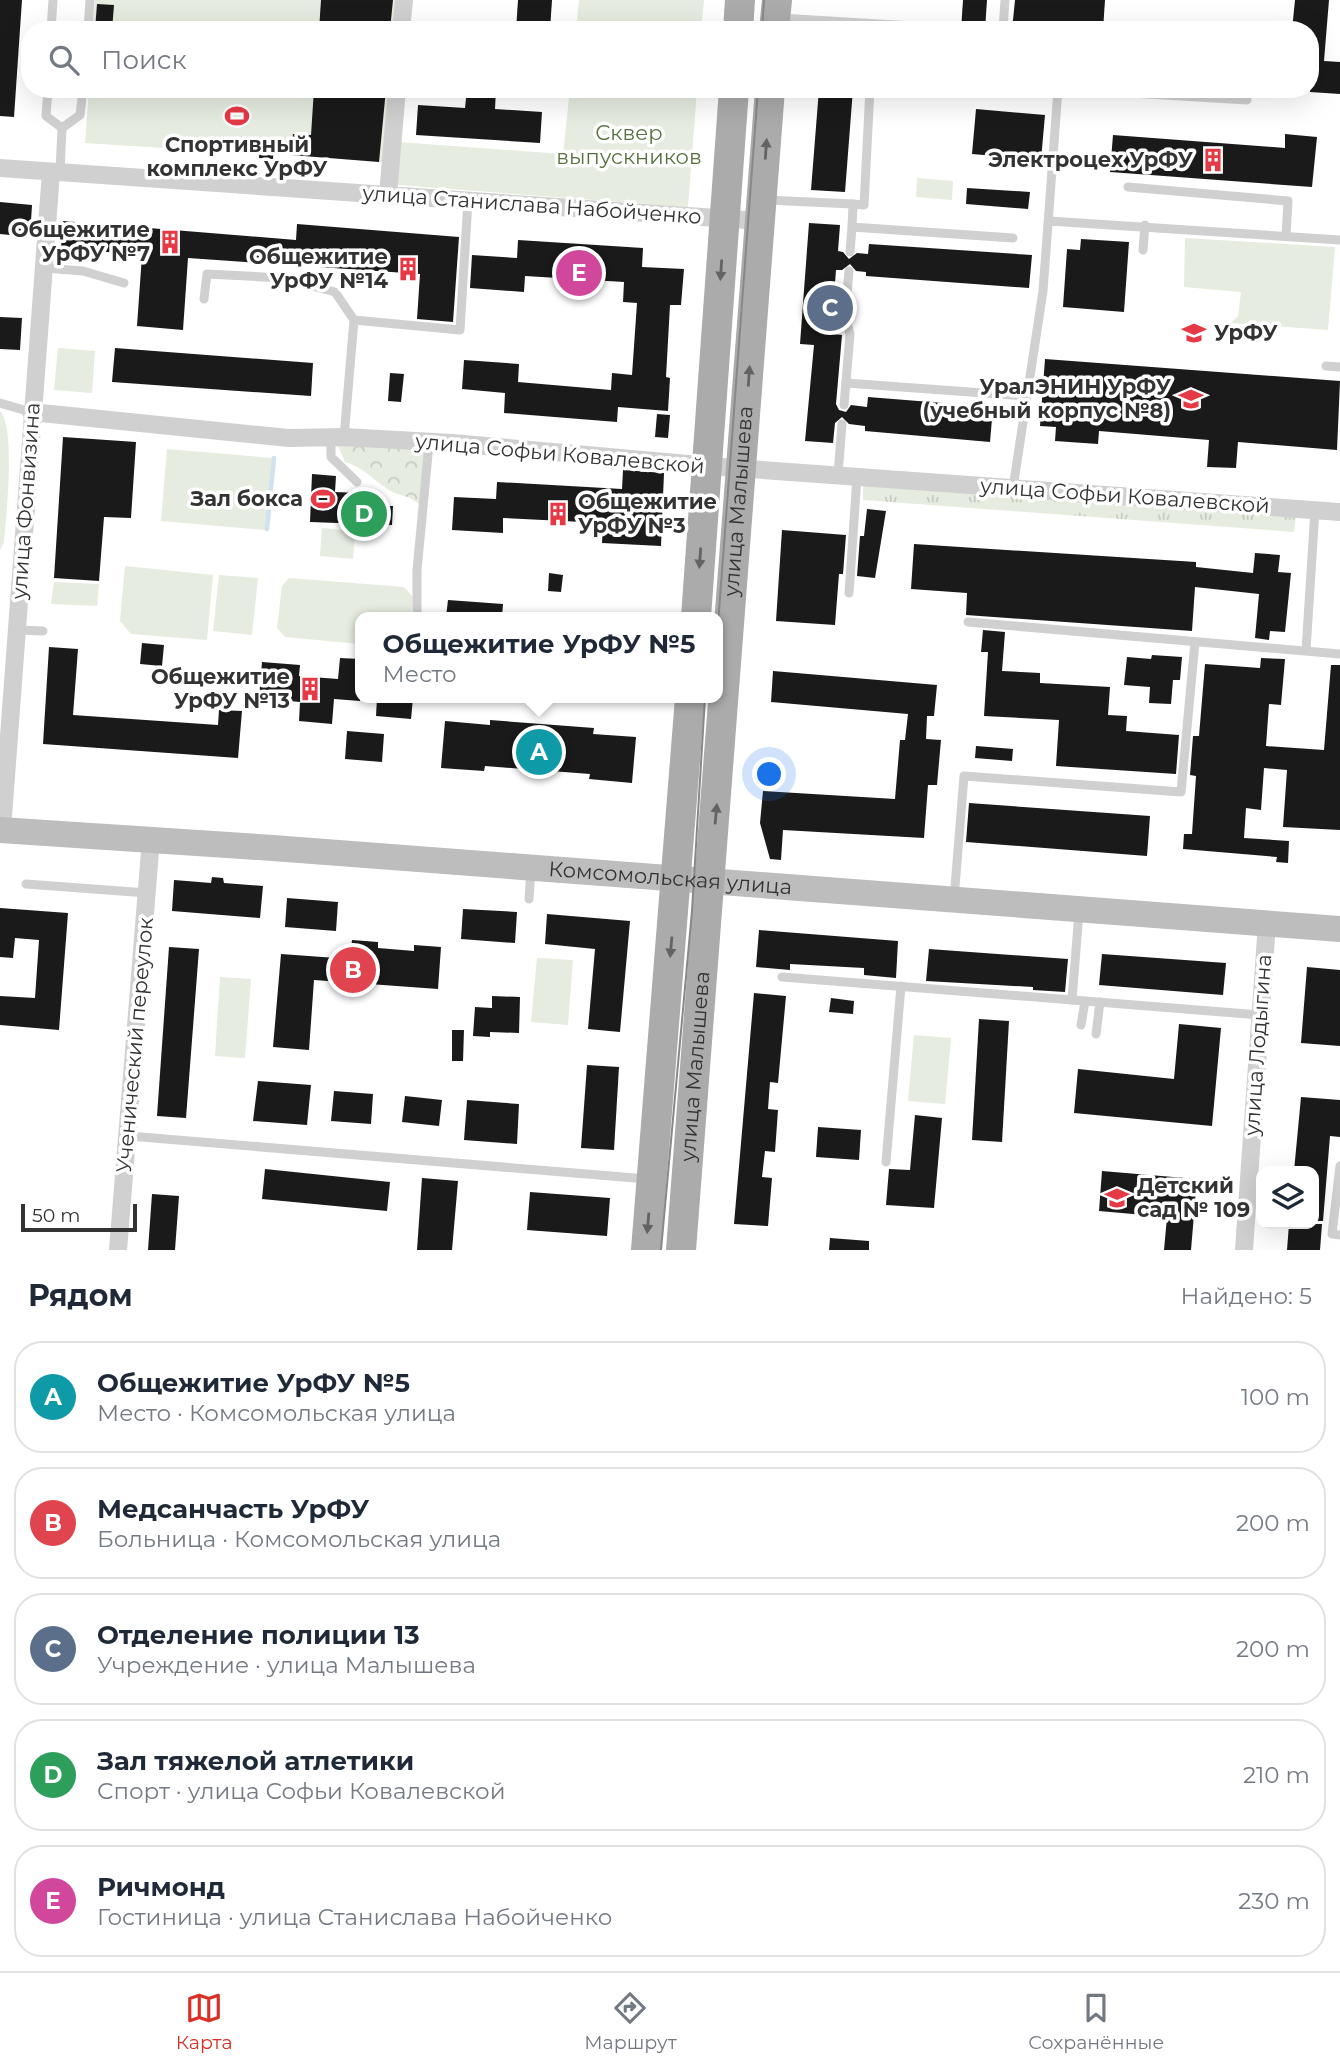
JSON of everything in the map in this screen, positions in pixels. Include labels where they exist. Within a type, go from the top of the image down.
[{"type":"main road","points":[[739,21],[740,0]]},
{"type":"main road","name":"улица Малышева","points":[[696,612],[733,98]]},
{"type":"main road","name":"улица Малышева","points":[[681,1250],[769,98]]},
{"type":"main road","name":"улица Малышева","points":[[646,1250],[690,703]]},
{"type":"main road","name":"Комсомольская улица","points":[[1,830],[1340,929]]},
{"type":"street","points":[[402,21],[404,0]]},
{"type":"street","points":[[388,195],[396,98]]},
{"type":"street","name":"улица Станислава Набойченко","points":[[0,168],[724,218],[761,211]]},
{"type":"street","name":"улица Фонвизина","points":[[1,830],[31,412],[56,172]]},
{"type":"street","name":"улица Софьи Ковалевской","points":[[31,412],[289,438],[338,437],[1340,512]]},
{"type":"street","name":"Ученический переулок","points":[[118,1250],[151,839]]},
{"type":"street","name":"улица Лодыгина","points":[[1244,1250],[1267,923]]},
{"type":"lane","points":[[52,21],[53,0]]},
{"type":"lane","points":[[89,21],[90,0]]},
{"type":"lane","points":[[1004,21],[1005,0]]},
{"type":"lane","points":[[775,16],[820,21]]},
{"type":"lane","points":[[47,98],[46,116],[62,128]]},
{"type":"lane","points":[[56,172],[62,128],[80,115],[82,98]]},
{"type":"lane","points":[[761,211],[864,205],[870,98]]},
{"type":"lane","points":[[1013,488],[1043,291],[1057,98]]},
{"type":"lane","points":[[1214,98],[1247,100]]},
{"type":"lane","points":[[1128,187],[1289,201],[1286,236]]},
{"type":"lane","points":[[354,320],[460,330],[468,201]]},
{"type":"lane","points":[[850,252],[853,204]]},
{"type":"lane","points":[[1049,220],[1340,240]]},
{"type":"lane","points":[[1143,250],[1145,225]]},
{"type":"lane","points":[[852,227],[1013,238]]},
{"type":"lane","points":[[44,268],[83,271],[124,283]]},
{"type":"lane","points":[[844,405],[850,334],[845,317],[849,271]]},
{"type":"lane","points":[[204,299],[206,274],[282,278],[335,292],[354,320],[338,437],[331,457],[357,482]]},
{"type":"lane","points":[[1325,366],[1340,366]]},
{"type":"lane","points":[[846,383],[1025,396]]},
{"type":"lane","points":[[0,403],[31,412]]},
{"type":"lane","points":[[842,424],[848,476],[849,593]]},
{"type":"lane","points":[[417,612],[417,570],[429,444]]},
{"type":"lane","points":[[1306,650],[1315,510]]},
{"type":"lane","points":[[968,622],[1340,654]]},
{"type":"lane","points":[[17,630],[43,631]]},
{"type":"lane","points":[[953,900],[964,776],[1181,792],[1195,642]]},
{"type":"lane","points":[[529,899],[531,868]]},
{"type":"lane","points":[[26,884],[147,893]]},
{"type":"lane","points":[[1072,1000],[1079,910]]},
{"type":"lane","points":[[782,977],[1260,1014]]},
{"type":"lane","points":[[886,1162],[901,986]]},
{"type":"lane","points":[[1082,1025],[1085,1001]]},
{"type":"lane","points":[[1096,1034],[1100,1002]]},
{"type":"lane","points":[[129,1136],[652,1180]]},
{"type":"lane","points":[[1340,1166],[1332,1234],[1340,1235]]},
{"type":"green space","points":[[95,0],[397,0],[395,21],[94,21]]},
{"type":"green space","points":[[579,0],[704,0],[702,21],[577,21]]},
{"type":"green space","name":"Спортивный комплекс УрФУ","points":[[88,98],[388,98],[384,162],[274,154],[273,159],[259,158],[259,154],[85,143]]},
{"type":"green space","name":"Сквер выпускников","points":[[569,98],[696,98],[688,207],[397,185],[398,142],[563,154]]},
{"type":"green space","points":[[917,178],[953,181],[952,200],[916,197]]},
{"type":"green space","points":[[1185,238],[1335,247],[1328,330],[1231,323],[1238,316],[1241,292],[1184,287]]},
{"type":"green space","points":[[58,348],[95,351],[92,393],[54,390]]},
{"type":"green space","points":[[0,411],[8,435],[9,454],[4,542],[0,550]]},
{"type":"green space","points":[[336,441],[425,447],[420,505],[389,490],[364,471],[345,462]]},
{"type":"green space","points":[[167,449],[273,458],[266,530],[161,521]]},
{"type":"green space","points":[[863,482],[1296,515],[1294,532],[863,500]]},
{"type":"green space","points":[[322,528],[355,531],[353,559],[320,556]]},
{"type":"green space","points":[[125,566],[213,575],[207,640],[131,634],[120,621]]},
{"type":"green space","points":[[219,575],[258,578],[252,635],[213,631]]},
{"type":"green space","points":[[289,578],[404,587],[413,597],[412,612],[355,612],[355,644],[285,637],[277,628],[282,586]]},
{"type":"green space","points":[[54,582],[99,584],[97,606],[51,604]]},
{"type":"green space","points":[[537,958],[573,960],[568,1025],[531,1022]]},
{"type":"green space","points":[[220,977],[251,979],[245,1058],[215,1056]]},
{"type":"green space","points":[[914,1035],[951,1038],[945,1104],[908,1101]]},
{"type":"building","points":[[0,0],[22,0],[14,117],[0,116]]},
{"type":"building","points":[[321,0],[393,0],[391,21],[320,21]]},
{"type":"building","points":[[518,0],[552,0],[551,21],[517,21]]},
{"type":"building","points":[[963,0],[987,0],[986,21],[962,21]]},
{"type":"building","points":[[1015,0],[1105,0],[1104,21],[1013,21]]},
{"type":"building","points":[[1295,0],[1329,0],[1324,61],[1340,62],[1340,94],[1319,93],[1319,21],[1293,21]]},
{"type":"building","points":[[97,4],[114,5],[113,21],[96,21]]},
{"type":"building","points":[[313,98],[385,98],[379,162],[291,155],[293,134],[311,135]]},
{"type":"building","points":[[466,98],[496,98],[495,109],[542,112],[540,143],[416,135],[418,105],[465,108]]},
{"type":"building","points":[[818,98],[852,98],[845,192],[811,190]]},
{"type":"building","points":[[976,109],[1045,115],[1041,160],[972,154]]},
{"type":"building","name":"Электроцех УрФУ","points":[[1285,134],[1317,137],[1312,187],[1110,172],[1113,135],[1285,148]]},
{"type":"building","points":[[260,144],[274,145],[273,159],[259,158]]},
{"type":"building","points":[[967,188],[1030,192],[1028,209],[966,204]]},
{"type":"building","points":[[0,202],[32,205],[30,237],[0,234]]},
{"type":"building","points":[[63,221],[296,240],[297,224],[459,237],[453,322],[417,319],[420,274],[188,258],[183,330],[137,326],[142,255],[61,248]]},
{"type":"building","points":[[809,223],[840,225],[838,251],[843,252],[849,259],[857,253],[868,254],[869,244],[1032,255],[1029,288],[866,276],[866,272],[856,271],[850,264],[842,270],[836,270],[831,334],[842,335],[836,404],[839,410],[846,412],[851,405],[867,407],[868,397],[993,407],[990,442],[865,431],[865,426],[849,424],[842,417],[835,423],[833,443],[805,441],[814,345],[800,344]]},
{"type":"building","points":[[1081,239],[1129,242],[1124,312],[1063,307],[1067,249],[1080,250]]},
{"type":"building","points":[[518,240],[643,248],[642,267],[684,269],[681,305],[670,305],[666,377],[670,378],[668,411],[618,407],[617,422],[504,413],[505,393],[462,389],[464,360],[519,364],[518,382],[611,390],[612,373],[632,375],[637,303],[623,302],[624,282],[525,276],[524,292],[470,288],[472,255],[517,258]]},
{"type":"building","points":[[0,317],[22,318],[20,350],[0,349]]},
{"type":"building","points":[[115,348],[313,363],[311,396],[112,382]]},
{"type":"building","name":"УралЭНИН УрФУ (учебный корпус №8)","points":[[1045,359],[1340,381],[1337,450],[1238,442],[1236,468],[1207,467],[1209,440],[1099,431],[1098,444],[1055,441],[1056,427],[1040,426]]},
{"type":"building","points":[[390,373],[404,374],[401,402],[388,401]]},
{"type":"building","points":[[657,414],[670,415],[668,438],[655,437]]},
{"type":"building","points":[[63,437],[136,442],[131,518],[104,517],[99,581],[54,578]]},
{"type":"building","name":"Общежитие УрФУ №3","points":[[623,470],[664,473],[661,546],[602,543],[603,523],[503,518],[503,533],[452,530],[454,497],[496,499],[497,482],[622,489]]},
{"type":"building","points":[[312,474],[336,476],[335,492],[382,494],[381,506],[393,506],[392,525],[310,522]]},
{"type":"building","points":[[867,509],[886,511],[875,578],[857,576],[860,536],[864,536]]},
{"type":"building","points":[[782,530],[846,535],[843,574],[839,574],[835,625],[776,621]]},
{"type":"building","points":[[914,544],[1196,562],[1196,567],[1253,573],[1255,553],[1280,555],[1278,572],[1291,573],[1285,632],[1270,631],[1269,640],[1255,638],[1259,594],[1195,587],[1192,631],[966,615],[967,593],[911,589]]},
{"type":"building","points":[[549,573],[563,575],[561,592],[548,591]]},
{"type":"building","points":[[448,600],[503,604],[502,612],[447,612]]},
{"type":"building","points":[[983,630],[1005,632],[1002,671],[1040,673],[1040,683],[1110,687],[1108,715],[1127,716],[1126,731],[1179,735],[1176,774],[1056,766],[1059,720],[984,716],[988,652],[981,652]]},
{"type":"building","points":[[142,643],[164,645],[162,666],[140,664]]},
{"type":"building","points":[[49,647],[78,649],[73,715],[218,725],[219,710],[242,711],[238,758],[43,744]]},
{"type":"building","points":[[1152,655],[1182,657],[1180,680],[1173,680],[1171,704],[1149,703],[1150,687],[1124,685],[1127,657],[1151,659]]},
{"type":"building","name":"Общежитие УрФУ №13","points":[[340,658],[355,659],[355,701],[334,699],[332,724],[299,721],[300,702],[259,698],[262,662],[300,665],[299,676],[338,679]]},
{"type":"building","points":[[1261,658],[1285,659],[1281,705],[1269,704],[1266,746],[1324,750],[1331,665],[1340,665],[1340,830],[1283,827],[1287,770],[1264,768],[1261,810],[1246,808],[1244,838],[1289,841],[1288,863],[1276,862],[1277,857],[1183,849],[1184,834],[1192,834],[1196,776],[1190,775],[1193,736],[1199,736],[1205,664],[1260,668]]},
{"type":"building","points":[[773,671],[937,685],[934,716],[927,716],[926,739],[941,740],[937,785],[928,785],[924,838],[783,830],[781,860],[770,859],[760,823],[763,791],[895,799],[900,740],[905,740],[908,714],[771,702]]},
{"type":"building","points":[[377,703],[413,703],[411,719],[376,716]]},
{"type":"building","points":[[490,720],[594,728],[593,734],[636,737],[632,783],[589,779],[590,774],[485,766],[484,771],[441,768],[445,721],[490,725]]},
{"type":"building","points":[[347,731],[384,734],[382,762],[345,759]]},
{"type":"building","points":[[976,746],[1013,749],[1012,761],[975,758]]},
{"type":"building","points":[[969,803],[1150,816],[1147,856],[966,842]]},
{"type":"building","points":[[212,877],[223,878],[224,883],[263,886],[260,918],[172,911],[174,880],[211,883]]},
{"type":"building","points":[[287,898],[338,902],[336,931],[285,927]]},
{"type":"building","points":[[0,908],[68,913],[59,1030],[0,1025],[0,996],[35,998],[39,940],[15,938],[13,958],[0,957]]},
{"type":"building","points":[[463,909],[517,912],[515,943],[461,939]]},
{"type":"building","points":[[547,914],[630,921],[620,1032],[588,1029],[595,949],[545,944]]},
{"type":"building","points":[[759,930],[898,941],[896,978],[864,975],[864,968],[790,964],[790,970],[756,967]]},
{"type":"building","points":[[352,940],[378,942],[378,948],[414,951],[414,945],[441,947],[438,989],[314,980],[309,1050],[273,1047],[281,954],[350,959]]},
{"type":"building","points":[[169,947],[199,949],[186,1118],[157,1116]]},
{"type":"building","points":[[929,949],[1068,959],[1065,992],[1033,990],[1033,987],[926,981]]},
{"type":"building","points":[[1102,954],[1226,963],[1223,995],[1099,985]]},
{"type":"building","points":[[1307,967],[1340,970],[1340,1046],[1301,1043]]},
{"type":"building","points":[[754,993],[786,996],[778,1083],[770,1082],[768,1109],[778,1110],[775,1152],[765,1151],[762,1177],[772,1178],[768,1226],[734,1224]]},
{"type":"building","points":[[492,996],[520,997],[519,1033],[490,1032],[490,1037],[473,1036],[475,1007],[492,1008]]},
{"type":"building","points":[[831,998],[854,1001],[853,1014],[829,1012]]},
{"type":"building","points":[[979,1019],[1009,1021],[1002,1142],[972,1140]]},
{"type":"building","points":[[1179,1024],[1221,1028],[1212,1126],[1074,1113],[1078,1069],[1174,1079]]},
{"type":"building","points":[[452,1030],[464,1030],[463,1061],[452,1061]]},
{"type":"building","points":[[587,1065],[619,1067],[614,1150],[581,1148]]},
{"type":"building","points":[[258,1081],[311,1085],[307,1125],[253,1121]]},
{"type":"building","points":[[334,1091],[373,1094],[371,1124],[331,1121]]},
{"type":"building","points":[[405,1096],[442,1100],[439,1126],[402,1122]]},
{"type":"building","points":[[1301,1097],[1340,1100],[1340,1137],[1330,1136],[1323,1221],[1319,1221],[1319,1166],[1294,1166]]},
{"type":"building","points":[[467,1100],[519,1104],[517,1144],[464,1140]]},
{"type":"building","points":[[915,1115],[942,1118],[934,1208],[886,1205],[889,1169],[910,1170]]},
{"type":"building","points":[[818,1127],[861,1130],[859,1160],[816,1157]]},
{"type":"building","points":[[265,1169],[390,1182],[387,1211],[262,1199]]},
{"type":"building","points":[[1102,1171],[1197,1179],[1191,1250],[1164,1250],[1167,1217],[1099,1211]]},
{"type":"building","points":[[422,1178],[458,1181],[452,1250],[417,1250]]},
{"type":"building","points":[[530,1192],[610,1198],[607,1236],[527,1230]]},
{"type":"building","points":[[152,1194],[179,1196],[175,1250],[148,1250]]},
{"type":"building","points":[[1319,1224],[1322,1224],[1320,1250],[1287,1250],[1289,1229],[1319,1229]]},
{"type":"building","points":[[830,1238],[869,1241],[869,1250],[829,1250]]},
{"type":"waterway","points":[[267,529],[274,458]]},
{"type":"tram line","points":[[763,21],[764,0]]},
{"type":"tram line","points":[[719,612],[757,98]]},
{"type":"tram line","points":[[661,1250],[692,911],[705,703]]},
{"type":"place","name":"Спортивный комплекс УрФУ","points":[[237,116]]},
{"type":"place","name":"Электроцех УрФУ","points":[[1213,160]]},
{"type":"place","name":"Общежитие УрФУ №7","points":[[170,242]]},
{"type":"place","name":"Общежитие УрФУ №14","points":[[408,269]]},
{"type":"place","name":"Ричмонд","points":[[579,273]]},
{"type":"place","name":"Отделение полиции 13","points":[[830,308]]},
{"type":"place","name":"УрФУ","points":[[1194,333]]},
{"type":"place","name":"УралЭНИН УрФУ (учебный корпус №8)","points":[[1191,399]]},
{"type":"place","name":"Зал бокса","points":[[323,499]]},
{"type":"place","name":"Зал тяжелой атлетики","points":[[364,514]]},
{"type":"place","name":"Общежитие УрФУ №3","points":[[558,514]]},
{"type":"place","name":"Общежитие УрФУ №13","points":[[310,689]]},
{"type":"place","name":"Общежитие УрФУ №5","points":[[539,752]]},
{"type":"place","name":"Медсанчасть УрФУ","points":[[353,970]]},
{"type":"place","name":"Детский сад № 109","points":[[1117,1198]]}]
